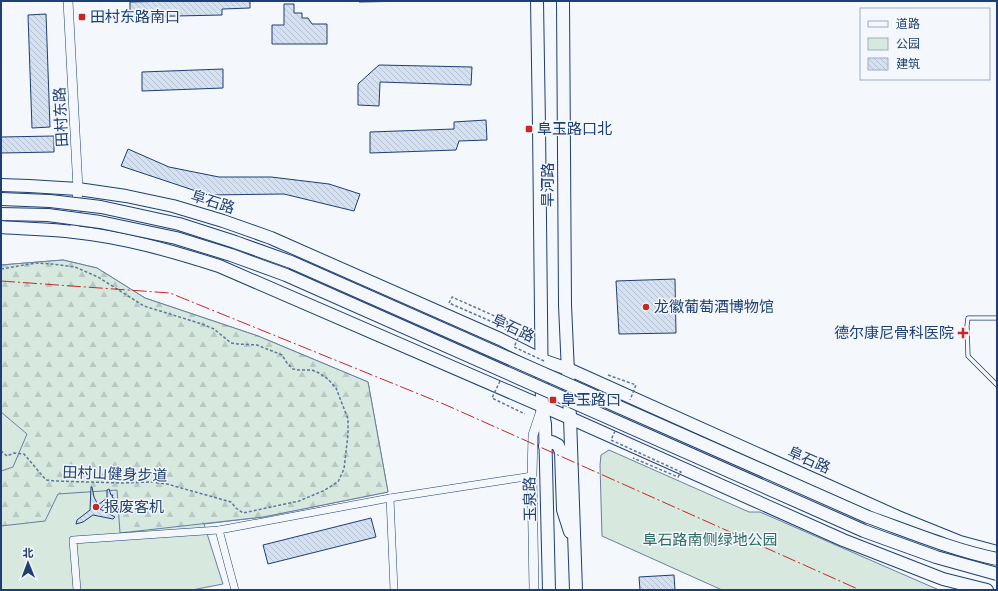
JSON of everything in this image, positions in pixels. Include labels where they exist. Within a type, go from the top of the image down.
[{"type":"main road","name":"旱河路","points":[[537,1],[543,360],[542,407]]},
{"type":"main road","name":"旱河路","points":[[563,1],[565,305],[570,418]]},
{"type":"main road","name":"阜石路","points":[[1,185],[78,189],[126,196],[173,206],[224,221],[271,238],[500,339],[543,360],[568,369],[898,518],[960,542],[997,552]]},
{"type":"main road","name":"阜石路","points":[[1,199],[50,201],[101,207],[179,224],[291,262],[868,518],[939,543],[997,560]]},
{"type":"main road","points":[[1,214],[48,215],[100,222],[176,238],[231,255],[286,275],[864,531],[936,557],[997,574]]},
{"type":"main road","points":[[1,227],[74,232],[107,237],[182,254],[219,266],[570,418],[843,540],[943,579],[987,590]]},
{"type":"main road","name":"玉泉路","points":[[542,407],[545,424],[549,590]]},
{"type":"main road","points":[[570,418],[576,590]]},
{"type":"main road","points":[[545,446],[552,442],[558,445],[561,452],[563,510],[574,542]]},
{"type":"street","name":"田村东路","points":[[68,1],[78,189],[74,232]]},
{"type":"street","points":[[534,590],[532,476],[533,435],[542,407]]},
{"type":"street","points":[[77,590],[73,540],[219,530],[390,498],[532,476]]},
{"type":"street","points":[[390,498],[394,590]]},
{"type":"street","points":[[219,530],[235,590]]},
{"type":"street","points":[[575,568],[582,590]]},
{"type":"lane","points":[[997,318],[968,318],[967,326],[968,356],[997,385]]},
{"type":"path","name":"田村山健身步道","points":[[1,269],[36,263],[75,267],[98,278],[144,306],[214,329],[231,343],[257,345],[282,355],[293,369],[312,370],[328,379],[336,388],[348,419],[348,434],[344,468],[338,482],[323,491],[299,501],[243,512],[236,508],[231,502],[167,484],[150,482],[122,484],[46,480],[24,454],[14,453],[7,456],[1,451]]},
{"type":"path","points":[[508,322],[452,297],[448,303],[520,334],[514,347],[543,360]]},
{"type":"path","points":[[608,375],[636,385],[630,400]]},
{"type":"path","points":[[501,380],[492,398],[525,414]]},
{"type":"path","points":[[615,431],[611,440],[681,472],[678,477],[633,458]]},
{"type":"green space","points":[[63,260],[97,268],[145,298],[258,336],[368,382],[388,492],[263,517],[204,524],[223,584],[192,590],[1,590],[1,265]]},
{"type":"green space","points":[[63,260],[97,268],[145,298],[258,336],[368,382],[388,492],[263,517],[120,533],[117,490],[58,494],[45,521],[1,526],[1,471],[13,467],[27,434],[1,412],[1,265]]},
{"type":"green space","name":"阜石路南侧绿地公园","points":[[609,450],[749,512],[760,512],[939,590],[722,590],[602,536],[600,465],[601,455]]},
{"type":"building","points":[[250,1],[250,8],[222,9],[222,15],[130,17],[130,2]]},
{"type":"building","points":[[359,1],[410,1],[359,2]]},
{"type":"building","points":[[284,4],[294,4],[294,13],[302,13],[302,18],[308,18],[312,24],[327,24],[327,44],[272,44],[272,25],[284,25]]},
{"type":"building","points":[[46,14],[50,127],[32,128],[28,15]]},
{"type":"building","points":[[379,65],[472,67],[471,85],[380,82],[379,106],[358,105],[358,84]]},
{"type":"building","points":[[223,69],[223,88],[142,91],[142,72]]},
{"type":"building","points":[[486,120],[487,140],[459,141],[456,150],[370,153],[370,132],[454,129],[454,122]]},
{"type":"building","points":[[54,136],[54,152],[1,153],[1,137]]},
{"type":"building","points":[[128,149],[169,167],[219,177],[271,177],[329,184],[360,194],[354,211],[284,194],[208,195],[121,166]]},
{"type":"building","name":"龙徽葡萄酒博物馆","points":[[675,279],[676,333],[619,334],[616,281]]},
{"type":"building","name":"报废客机","points":[[91,487],[98,505],[107,498],[107,490],[109,489],[111,495],[113,495],[112,497],[116,500],[110,500],[100,509],[115,517],[113,519],[93,515],[83,522],[76,524],[77,520],[90,510]]},
{"type":"building","points":[[371,518],[376,537],[268,564],[263,545]]},
{"type":"building","points":[[674,575],[675,590],[640,590],[639,577]]},
{"type":"power","points":[[1,281],[170,293],[446,405],[860,590]]},
{"type":"place","name":"田村东路南口","points":[[82,17]]},
{"type":"place","name":"阜玉路口北","points":[[529,129]]},
{"type":"place","name":"龙徽葡萄酒博物馆","points":[[646,307]]},
{"type":"place","name":"德尔康尼骨科医院","points":[[963,333]]},
{"type":"place","name":"阜玉路口","points":[[553,400]]},
{"type":"place","name":"报废客机","points":[[96,507]]}]
